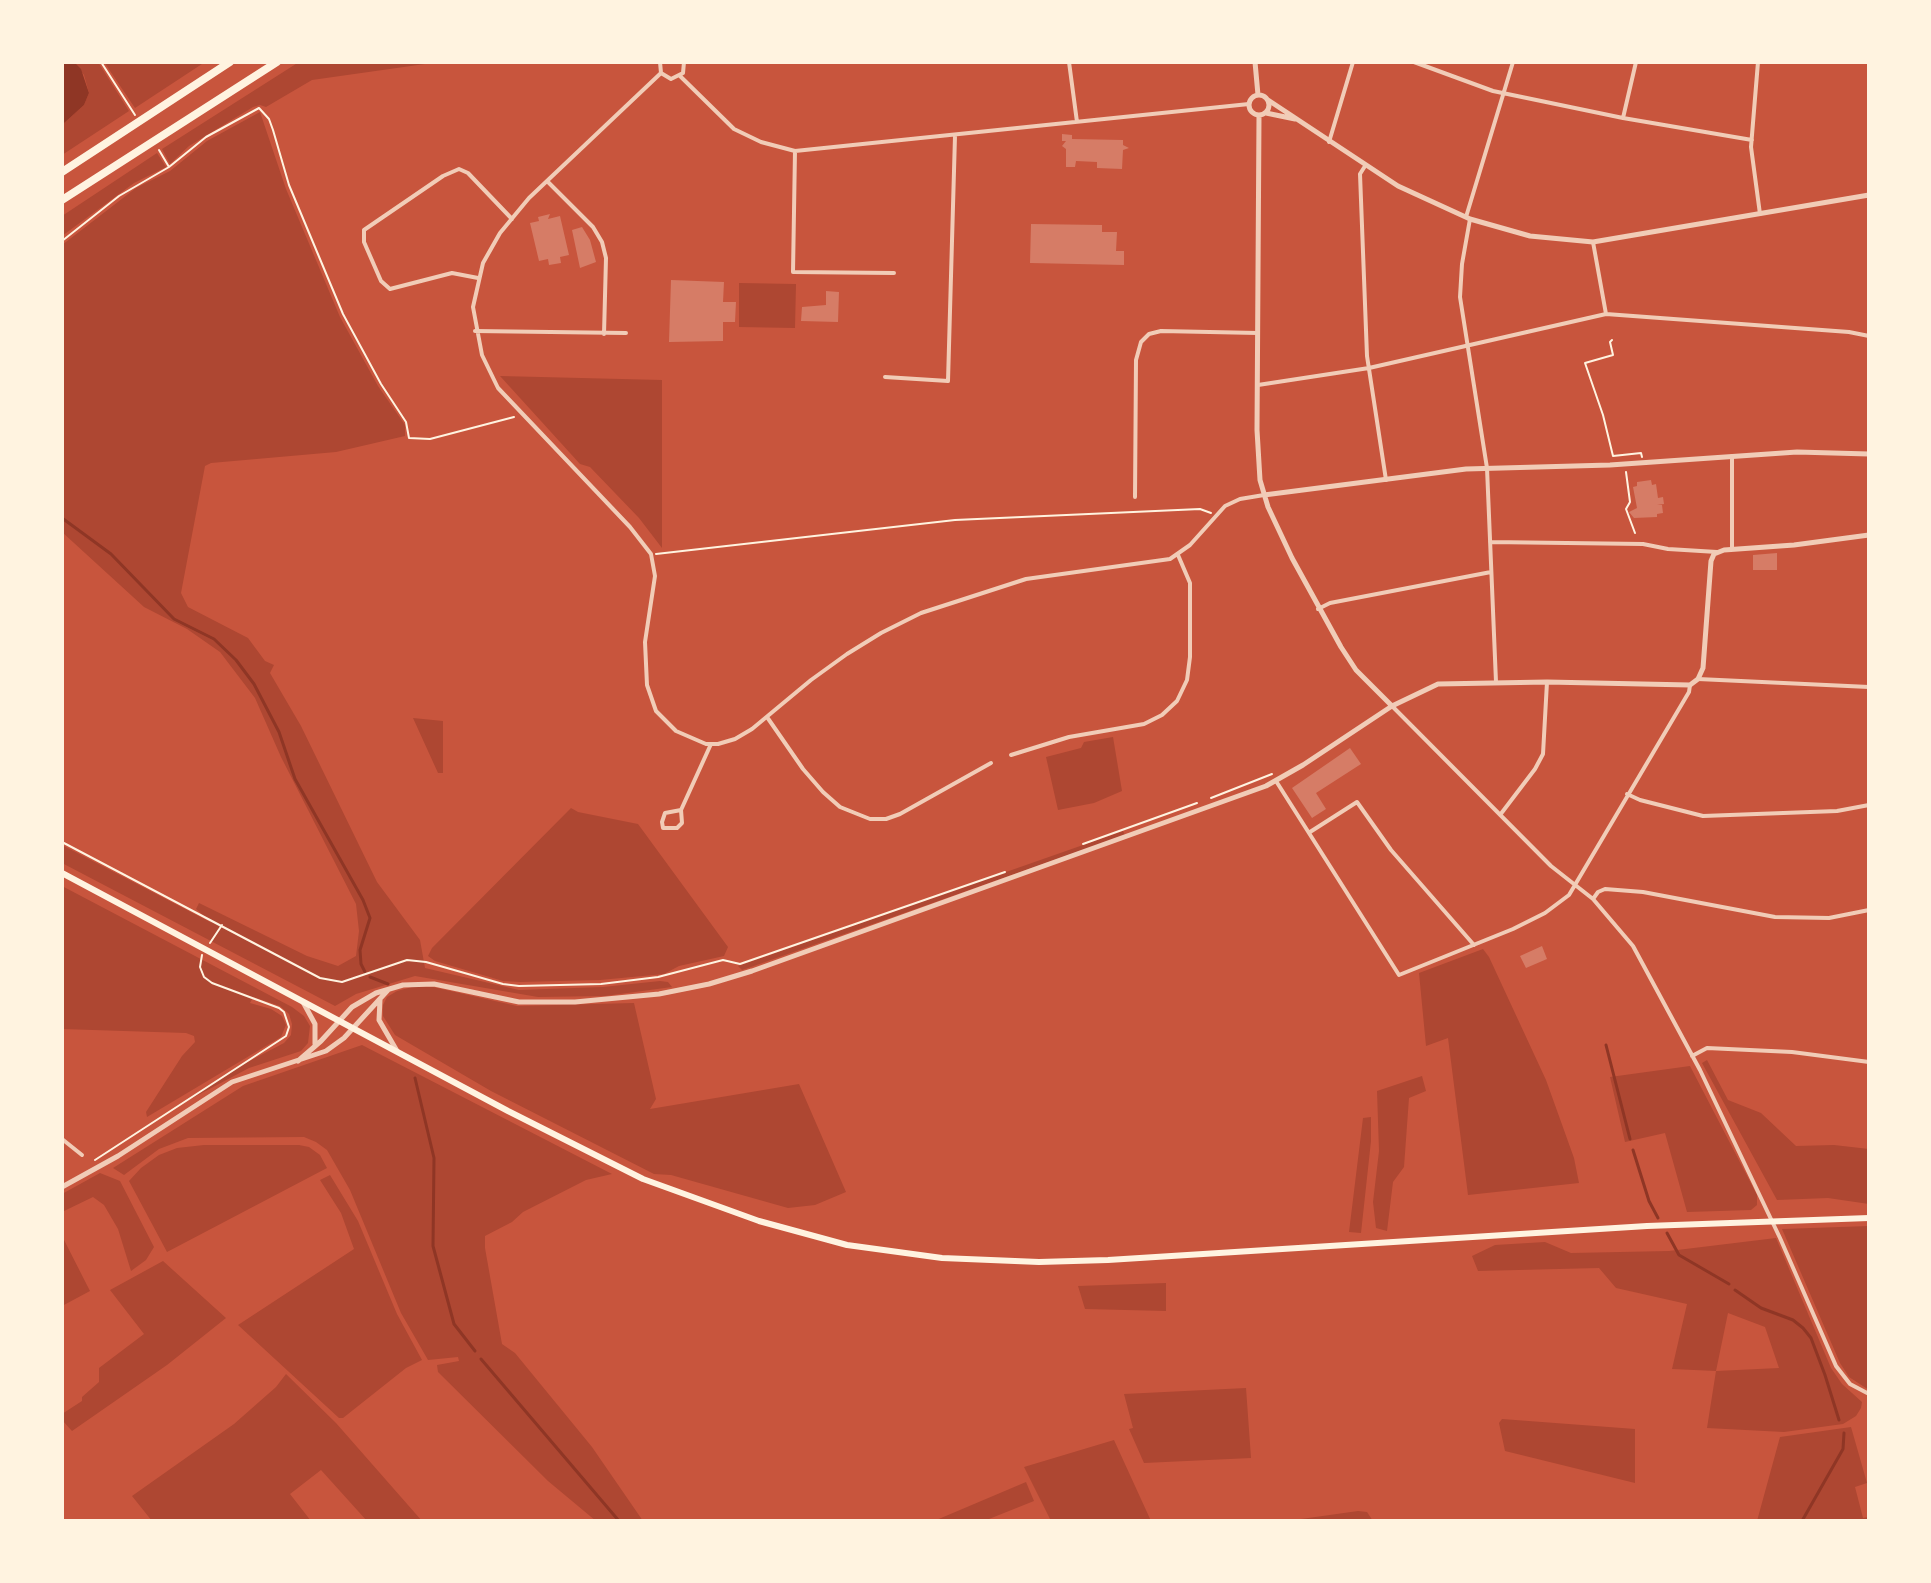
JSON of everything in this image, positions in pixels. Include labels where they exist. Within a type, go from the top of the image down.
[{"type":"highway","points":[[62,172],[230,62]]},
{"type":"highway","points":[[62,200],[277,62]]},
{"type":"main road","points":[[62,873],[604,1160],[666,1188],[759,1221],[847,1245],[977,1261],[1108,1260],[1753,1221],[1869,1218]]},
{"type":"street","points":[[660,62],[661,73]]},
{"type":"street","points":[[661,73],[671,79],[680,76],[684,71],[684,62]]},
{"type":"street","points":[[1069,62],[1077,122]]},
{"type":"street","points":[[1255,62],[1258,95]]},
{"type":"street","points":[[1329,142],[1353,62]]},
{"type":"street","points":[[1414,62],[1504,93],[1623,118],[1752,140]]},
{"type":"street","points":[[1496,682],[1487,468],[1460,288],[1468,218],[1513,62]]},
{"type":"street","points":[[1623,118],[1636,62]]},
{"type":"street","points":[[1758,62],[1752,140],[1760,214]]},
{"type":"street","points":[[661,73],[547,181],[512,219],[491,247],[478,278],[473,307],[475,331],[491,377],[630,527],[651,554],[655,576],[645,642],[649,693],[656,711],[667,724],[687,737],[711,744],[735,739],[855,649],[938,606],[1026,579],[1148,564],[1178,555],[1196,540],[1215,515],[1236,501],[1487,468],[1797,452],[1869,454]]},
{"type":"street","points":[[680,76],[734,129],[761,142],[795,151],[1249,104]]},
{"type":"street","points":[[1259,116],[1250,111],[1249,104],[1252,97],[1258,95],[1284,109],[1398,186],[1468,218],[1530,236],[1593,242],[1869,195]]},
{"type":"street","points":[[1266,113],[1268,100]]},
{"type":"street","points":[[1259,116],[1266,113],[1296,120]]},
{"type":"street","points":[[1259,116],[1258,457],[1264,495],[1318,609],[1356,670],[1551,866],[1593,899],[1633,946],[1692,1056],[1780,1238],[1836,1366],[1846,1381],[1869,1394]]},
{"type":"street","points":[[885,377],[948,381],[955,136]]},
{"type":"street","points":[[795,151],[793,272],[894,273]]},
{"type":"street","points":[[1365,166],[1360,174],[1369,368],[1386,480]]},
{"type":"street","points":[[478,278],[452,273],[390,289],[381,281],[364,242],[364,230],[443,176],[459,169],[468,173],[512,219]]},
{"type":"street","points":[[547,181],[593,227],[602,242],[606,258],[604,334]]},
{"type":"street","points":[[1593,242],[1606,314]]},
{"type":"street","points":[[1258,385],[1369,368],[1606,314],[1869,336]]},
{"type":"street","points":[[475,331],[626,333]]},
{"type":"street","points":[[1135,497],[1136,360],[1141,342],[1149,334],[1167,331],[1258,333]]},
{"type":"street","points":[[1732,456],[1732,549]]},
{"type":"street","points":[[1490,542],[1643,544],[1717,552],[1869,535]]},
{"type":"street","points":[[1698,679],[1703,668],[1711,561],[1717,552]]},
{"type":"street","points":[[1011,755],[1069,737],[1144,724],[1170,708],[1184,688],[1189,670],[1190,583],[1178,555]]},
{"type":"street","points":[[1318,609],[1330,603],[1491,572]]},
{"type":"street","points":[[298,1061],[364,998],[423,983],[511,1001],[575,1002],[632,998],[709,984],[752,971],[1223,803],[1276,781],[1392,706],[1419,691],[1445,682],[1686,684],[1698,679],[1869,687]]},
{"type":"street","points":[[1500,815],[1543,754],[1547,682]]},
{"type":"street","points":[[1276,781],[1399,975],[1545,913],[1569,895],[1689,692],[1686,684]]},
{"type":"street","points":[[767,717],[823,792],[840,807],[870,819],[886,819],[900,814],[991,763]]},
{"type":"street","points":[[681,810],[665,813],[663,828],[677,828],[682,823],[681,810],[711,744]]},
{"type":"street","points":[[1627,794],[1703,816],[1837,811],[1869,805]]},
{"type":"street","points":[[1310,832],[1357,802],[1391,850],[1474,945]]},
{"type":"street","points":[[1593,899],[1605,889],[1643,892],[1775,917],[1838,917],[1869,910]]},
{"type":"street","points":[[62,1187],[118,1156],[232,1082],[326,1051],[353,1028],[388,990]]},
{"type":"street","points":[[381,999],[379,1020],[397,1051]]},
{"type":"street","points":[[303,1001],[317,1031],[314,1047]]},
{"type":"street","points":[[1692,1056],[1707,1048],[1792,1052],[1869,1062]]},
{"type":"street","points":[[62,1139],[82,1155]]},
{"type":"path","points":[[101,62],[122,96]]},
{"type":"path","points":[[62,241],[119,196],[169,167],[206,137],[259,108],[264,111],[273,130],[280,160],[352,334],[406,422],[409,438],[430,439],[523,414]]},
{"type":"path","points":[[162,155],[169,167]]},
{"type":"path","points":[[1612,340],[1613,355],[1585,363],[1613,456],[1641,453],[1643,468],[1626,470],[1630,502],[1626,509],[1635,533]]},
{"type":"path","points":[[651,554],[955,520],[1200,509],[1215,515]]},
{"type":"path","points":[[1085,843],[1273,773]]},
{"type":"path","points":[[62,842],[320,978],[336,981],[352,980],[407,960],[519,986],[601,984],[667,975],[723,960],[740,964],[1012,869]]},
{"type":"path","points":[[94,1161],[286,1036],[289,1027],[287,1018],[279,1008],[218,987],[204,977],[200,967],[201,956],[222,925]]},
{"type":"shaded area","points":[[62,62],[74,62],[81,69],[89,93],[84,105],[62,125]]},
{"type":"shaded area","points":[[74,62],[98,62],[129,111],[62,155],[62,125],[84,105],[89,93],[84,75]]},
{"type":"shaded area","points":[[104,62],[205,62],[135,108]]},
{"type":"shaded area","points":[[299,62],[439,62],[312,80],[266,107],[253,107],[189,146],[170,164],[162,149]]},
{"type":"shaded area","points":[[260,112],[286,189],[340,317],[378,386],[405,425],[405,436],[336,452],[205,466],[181,593],[188,607],[248,638],[265,661],[274,665],[270,673],[301,726],[377,882],[420,940],[425,968],[519,990],[660,981],[668,982],[672,987],[605,996],[538,997],[415,976],[356,994],[335,1006],[62,863],[62,845],[212,923],[196,909],[199,903],[307,956],[338,966],[356,956],[359,931],[356,904],[281,757],[255,698],[220,652],[187,629],[144,607],[62,532],[62,245],[136,188],[170,171],[207,141]]},
{"type":"shaded area","points":[[157,153],[166,167],[134,183],[62,236],[62,216]]},
{"type":"shaded area","points":[[739,283],[796,284],[795,328],[739,327]]},
{"type":"shaded area","points":[[500,376],[662,380],[662,548],[639,518],[590,467],[580,464]]},
{"type":"shaded area","points":[[413,718],[443,721],[443,773],[438,773]]},
{"type":"shaded area","points":[[1113,737],[1122,791],[1094,803],[1058,810],[1046,757],[1081,748],[1084,742]]},
{"type":"shaded area","points":[[571,808],[638,824],[728,947],[724,956],[679,966],[664,974],[600,980],[520,982],[503,981],[435,961],[428,956],[432,948]]},
{"type":"shaded area","points":[[1123,831],[1125,835],[751,967],[742,970],[738,966]]},
{"type":"shaded area","points":[[62,886],[292,1007],[304,1016],[310,1026],[308,1043],[301,1051],[249,1068],[183,1103],[238,1067],[284,1043],[291,1035],[289,1014],[280,1006],[253,997],[250,1003],[282,1016],[286,1025],[281,1037],[147,1117],[146,1112],[182,1056],[195,1042],[194,1036],[186,1033],[62,1029]]},
{"type":"shaded area","points":[[1483,949],[1546,1080],[1574,1158],[1579,1183],[1468,1195],[1448,1038],[1426,1046],[1419,973]]},
{"type":"shaded area","points":[[412,987],[433,987],[517,1006],[634,1003],[656,1099],[650,1109],[799,1084],[846,1192],[815,1205],[788,1208],[671,1175],[654,1174],[491,1091],[395,1035],[383,1016],[383,1005],[387,997]]},
{"type":"shaded area","points":[[362,1045],[612,1174],[586,1180],[523,1212],[512,1222],[485,1236],[485,1248],[502,1344],[515,1353],[592,1447],[643,1521],[596,1521],[548,1481],[438,1372],[437,1365],[459,1361],[458,1357],[428,1360],[401,1313],[350,1190],[327,1150],[316,1142],[304,1137],[188,1138],[159,1149],[124,1175],[113,1168],[243,1086]]},
{"type":"shaded area","points":[[1707,1060],[1728,1100],[1761,1113],[1796,1146],[1834,1145],[1869,1149],[1869,1204],[1828,1198],[1777,1200],[1702,1063]]},
{"type":"shaded area","points":[[1690,1066],[1757,1195],[1757,1205],[1751,1210],[1687,1212],[1665,1133],[1625,1142],[1610,1077]]},
{"type":"shaded area","points":[[1422,1076],[1426,1091],[1409,1098],[1404,1167],[1393,1182],[1387,1231],[1376,1228],[1373,1202],[1379,1151],[1377,1091]]},
{"type":"shaded area","points":[[1371,1117],[1361,1233],[1349,1232],[1363,1118]]},
{"type":"shaded area","points":[[309,1147],[320,1155],[327,1168],[167,1252],[129,1181],[159,1155],[177,1148]]},
{"type":"shaded area","points":[[100,1173],[120,1181],[154,1247],[146,1260],[131,1271],[118,1229],[104,1205],[93,1197],[62,1212],[62,1194]]},
{"type":"shaded area","points":[[330,1175],[358,1221],[397,1314],[422,1360],[406,1368],[343,1418],[339,1418],[238,1325],[354,1249],[341,1213],[320,1180]]},
{"type":"shaded area","points":[[1869,1226],[1869,1390],[1849,1377],[1840,1363],[1782,1229]]},
{"type":"shaded area","points":[[62,1236],[90,1291],[62,1306]]},
{"type":"shaded area","points":[[1776,1238],[1831,1368],[1842,1384],[1862,1402],[1856,1416],[1843,1424],[1784,1432],[1707,1428],[1716,1371],[1672,1369],[1687,1304],[1616,1288],[1599,1268],[1478,1271],[1472,1256],[1495,1245],[1545,1242],[1571,1253],[1669,1251]],"holes":[[[1728,1313],[1765,1327],[1779,1368],[1716,1371]]]},
{"type":"shaded area","points":[[163,1261],[226,1318],[167,1365],[72,1431],[62,1420],[62,1414],[82,1401],[82,1397],[99,1382],[99,1368],[144,1334],[110,1290]]},
{"type":"shaded area","points":[[1166,1283],[1166,1311],[1085,1309],[1078,1286]]},
{"type":"shaded area","points":[[286,1374],[336,1423],[422,1521],[367,1521],[321,1470],[290,1494],[311,1521],[152,1521],[132,1496],[234,1424],[276,1387]]},
{"type":"shaded area","points":[[1246,1388],[1251,1458],[1144,1463],[1129,1429],[1133,1428],[1124,1394]]},
{"type":"shaded area","points":[[1502,1419],[1635,1429],[1635,1483],[1505,1451],[1499,1423]]},
{"type":"shaded area","points":[[1851,1427],[1867,1483],[1855,1487],[1863,1518],[1869,1517],[1869,1521],[1757,1521],[1780,1437]]},
{"type":"shaded area","points":[[1114,1440],[1151,1521],[1051,1521],[1024,1467]]},
{"type":"shaded area","points":[[1026,1482],[1034,1501],[984,1521],[934,1521]]},
{"type":"shaded area","points":[[1367,1512],[1373,1521],[1287,1521]]},
{"type":"building","points":[[1062,134],[1072,135],[1072,139],[1123,140],[1123,145],[1129,148],[1123,150],[1122,169],[1097,168],[1097,162],[1076,161],[1075,167],[1066,167],[1066,149],[1062,146],[1066,141],[1062,141]]},
{"type":"building","points":[[550,214],[548,219],[560,216],[569,255],[560,257],[561,263],[549,265],[548,259],[539,261],[530,223]]},
{"type":"building","points":[[1031,224],[1102,225],[1102,232],[1117,232],[1116,251],[1124,251],[1124,265],[1030,263]]},
{"type":"building","points":[[582,227],[590,240],[596,262],[580,268],[572,230]]},
{"type":"building","points":[[671,280],[724,282],[723,302],[736,302],[735,322],[723,322],[723,341],[669,342]]},
{"type":"building","points":[[826,291],[839,292],[838,322],[801,321],[802,307],[826,305]]},
{"type":"building","points":[[1651,480],[1652,485],[1656,484],[1658,498],[1663,497],[1664,504],[1657,505],[1662,505],[1663,513],[1657,514],[1657,517],[1634,518],[1629,512],[1637,508],[1633,487],[1637,486],[1637,482]]},
{"type":"building","points":[[1777,553],[1777,570],[1753,570],[1753,555]]},
{"type":"building","points":[[1350,748],[1361,764],[1316,793],[1326,809],[1312,818],[1292,788]]},
{"type":"building","points":[[1542,946],[1547,959],[1526,968],[1520,956]]},
{"type":"waterway","points":[[62,518],[111,554],[174,619],[214,639],[236,660],[254,684],[279,732],[295,779],[370,918],[360,950],[365,972]]},
{"type":"waterway","points":[[370,977],[388,984]]},
{"type":"waterway","points":[[1606,1045],[1630,1139]]},
{"type":"waterway","points":[[415,1078],[434,1158],[433,1246],[454,1324],[475,1351]]},
{"type":"waterway","points":[[1633,1150],[1649,1201],[1658,1218]]},
{"type":"waterway","points":[[1667,1233],[1679,1255],[1729,1284]]},
{"type":"waterway","points":[[1735,1290],[1761,1308],[1793,1320],[1803,1328],[1811,1338],[1839,1420]]},
{"type":"waterway","points":[[481,1359],[619,1521]]},
{"type":"waterway","points":[[1802,1521],[1843,1449],[1844,1433]]}]
